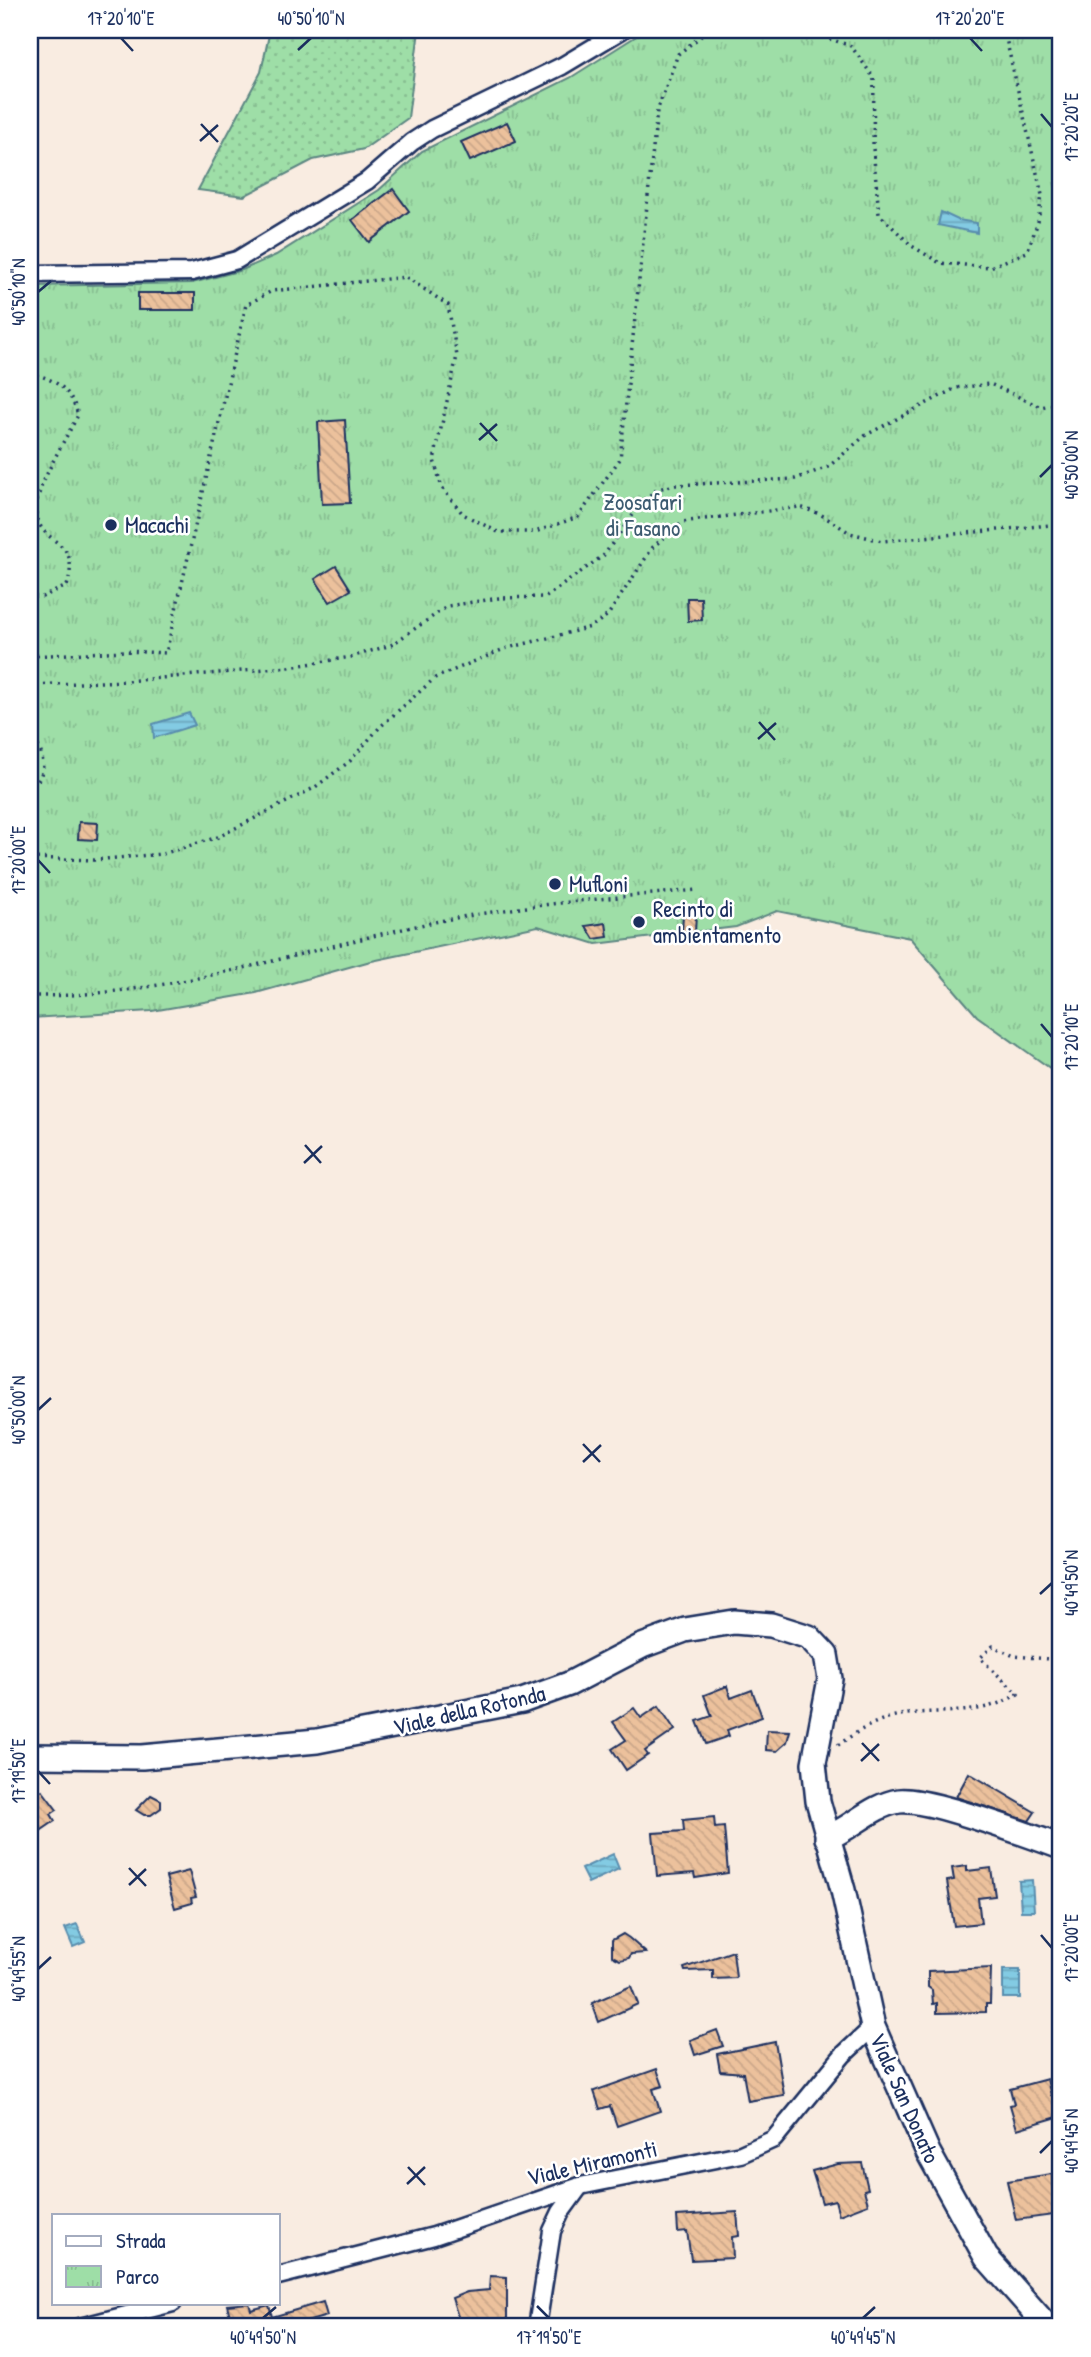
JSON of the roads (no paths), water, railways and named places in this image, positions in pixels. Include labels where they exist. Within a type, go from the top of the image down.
[{"type":"street","points":[[30,274],[192,272],[237,260],[367,181],[412,142],[432,129],[540,78],[622,30]]},
{"type":"street","name":"Viale della Rotonda","points":[[30,1756],[142,1757],[205,1753],[371,1732],[522,1701],[569,1684],[642,1646],[685,1630],[734,1622],[771,1625],[809,1637],[826,1655],[830,1679],[814,1763],[818,1801],[827,1838]]},
{"type":"street","points":[[827,1838],[848,1829],[872,1811],[901,1801],[953,1811],[1061,1846]]},
{"type":"street","name":"Viale San Donato","points":[[827,1838],[843,1890],[873,2027],[928,2152],[986,2257],[1048,2327]]},
{"type":"street","name":"Viale Miramonti","points":[[280,2275],[434,2236],[580,2186],[622,2180],[741,2154],[774,2139],[843,2055],[873,2027]]},
{"type":"street","points":[[537,2327],[552,2231],[561,2212],[580,2186]]},
{"type":"street","points":[[80,2327],[169,2304]]},
{"type":"water","points":[[941,212],[958,220],[977,223],[977,233],[938,225]]},
{"type":"water","points":[[189,713],[195,725],[154,738],[153,724]]},
{"type":"water","points":[[613,1854],[619,1869],[588,1883],[581,1869]]},
{"type":"water","points":[[1032,1880],[1034,1911],[1021,1911],[1019,1881]]},
{"type":"water","points":[[77,1924],[85,1942],[73,1947],[65,1928]]},
{"type":"water","points":[[1003,1970],[1020,1970],[1020,1998],[1003,1998]]},
{"type":"place","name":"Macachi","points":[[111,525]]},
{"type":"place","name":"Mufloni","points":[[555,884]]},
{"type":"place","name":"Recinto di ambientamento","points":[[639,922]]},
{"type":"park label","name":"Zoosafari di Fasano","points":[[643,515]]}]
